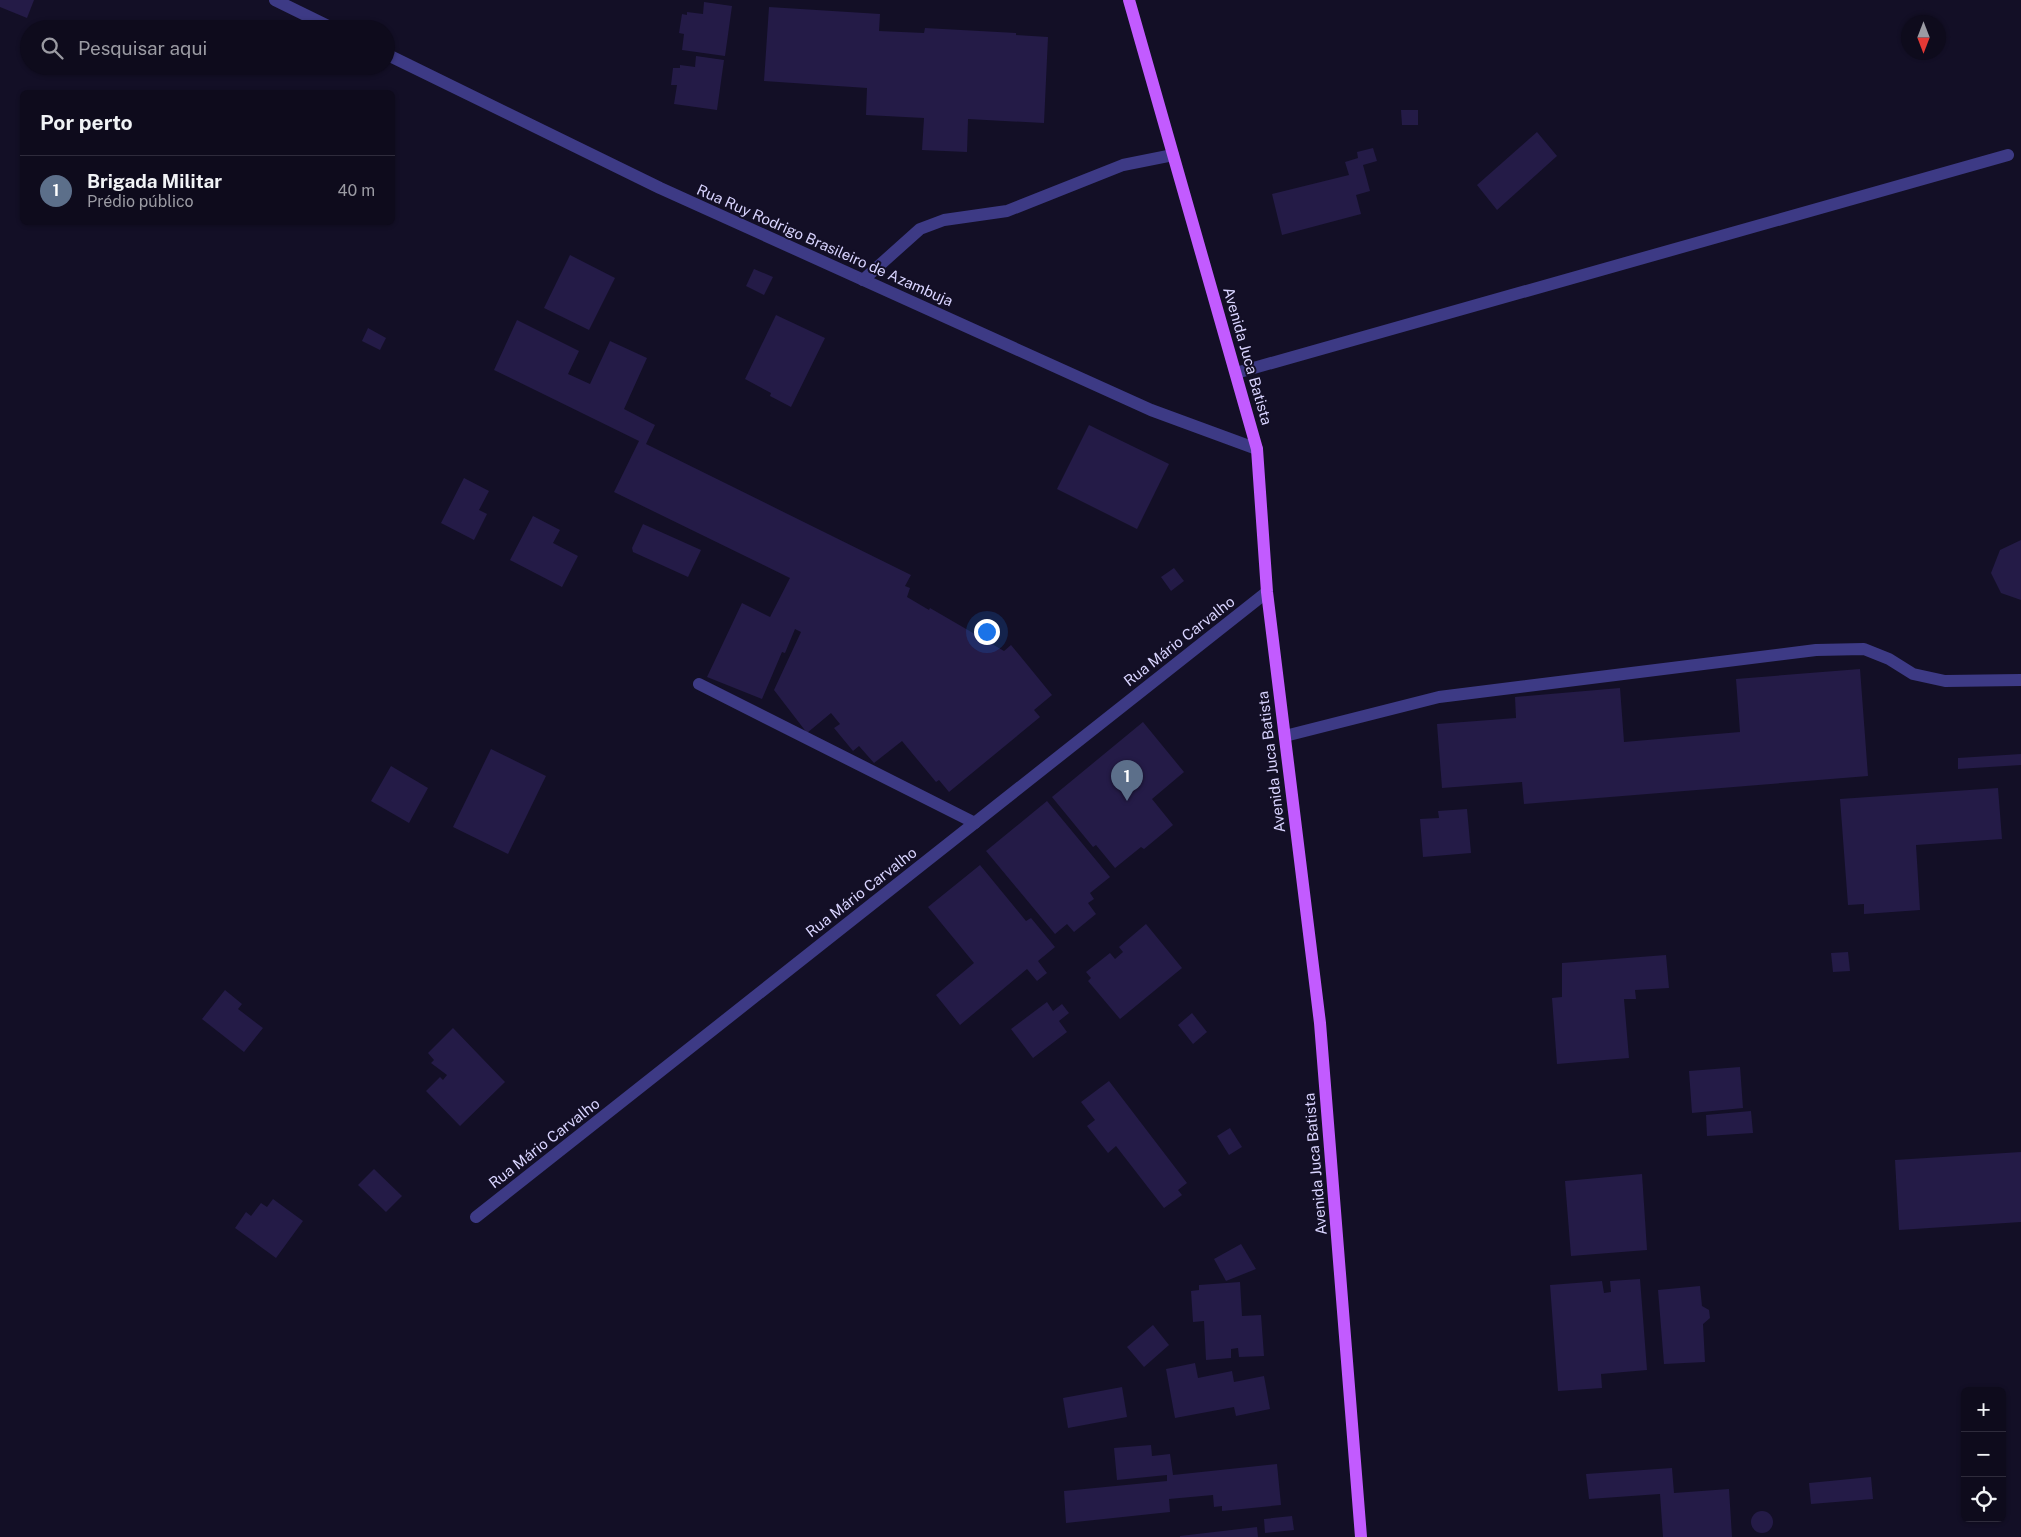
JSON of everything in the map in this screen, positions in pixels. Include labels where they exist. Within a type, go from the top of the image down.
[{"type":"main road","name":"Avenida Juca Batista","points":[[1129,0],[1257,449],[1267,592],[1320,1023],[1361,1537]]},
{"type":"street","points":[[275,0],[316,20]]},
{"type":"street","name":"Rua Ruy Rodrigo Brasileiro de Azambuja","points":[[395,58],[660,188],[863,280],[1151,410],[1257,449]]},
{"type":"street","points":[[863,280],[920,228],[944,220],[1007,211],[1123,165],[1173,155]]},
{"type":"street","points":[[1236,373],[2008,155]]},
{"type":"street","name":"Rua Mário Carvalho","points":[[476,1217],[1267,592]]},
{"type":"street","points":[[1284,736],[1439,697],[1816,650],[1864,649],[1889,659],[1913,674],[1945,681],[2021,680]]},
{"type":"street","points":[[699,684],[975,823]]},
{"type":"building","points":[[0,0],[34,0],[27,18],[0,7]]},
{"type":"building","points":[[704,2],[732,6],[725,56],[682,50],[684,34],[679,33],[682,14],[687,15],[687,12],[703,14]]},
{"type":"building","points":[[769,7],[880,14],[879,31],[924,33],[925,28],[1016,33],[1016,35],[1048,37],[1044,123],[968,119],[967,152],[922,150],[924,118],[866,115],[867,88],[764,81]]},
{"type":"building","points":[[696,56],[724,60],[717,110],[674,104],[677,85],[671,85],[673,68],[680,68],[680,65],[695,67]]},
{"type":"building","points":[[1401,110],[1418,110],[1418,125],[1402,125]]},
{"type":"building","points":[[1537,132],[1557,156],[1497,210],[1477,185]]},
{"type":"building","points":[[1373,148],[1377,161],[1363,165],[1370,191],[1356,195],[1361,214],[1282,235],[1272,194],[1349,175],[1345,162],[1358,158],[1357,152]]},
{"type":"building","points":[[570,255],[615,278],[589,330],[544,308]]},
{"type":"building","points":[[754,269],[773,277],[764,295],[746,286]]},
{"type":"building","points":[[776,315],[825,338],[791,407],[770,396],[771,393],[745,379]]},
{"type":"building","points":[[517,320],[579,351],[568,374],[590,384],[610,341],[647,358],[624,409],[655,425],[646,444],[911,575],[905,586],[910,588],[907,597],[929,610],[930,608],[1004,651],[1011,645],[1052,695],[1034,710],[1040,717],[949,792],[939,780],[936,782],[902,741],[874,763],[859,746],[853,751],[834,728],[840,724],[831,713],[807,733],[774,690],[801,632],[795,629],[785,653],[782,652],[762,699],[707,677],[742,603],[770,617],[790,578],[614,492],[639,441],[494,370]]},
{"type":"building","points":[[368,328],[386,338],[380,350],[362,341]]},
{"type":"building","points":[[1089,425],[1169,464],[1137,529],[1057,489]]},
{"type":"building","points":[[464,478],[489,491],[479,510],[487,514],[474,540],[441,523]]},
{"type":"building","points":[[533,516],[560,530],[553,543],[578,556],[562,587],[510,560]]},
{"type":"building","points":[[643,524],[701,550],[688,577],[633,552],[632,548]]},
{"type":"building","points":[[2021,540],[2021,600],[2001,593],[1991,573],[2000,550]]},
{"type":"building","points":[[1174,568],[1184,581],[1171,591],[1161,577]]},
{"type":"building","points":[[1860,669],[1868,776],[1524,804],[1522,782],[1442,788],[1437,724],[1516,718],[1515,697],[1620,688],[1624,742],[1740,732],[1736,679]]},
{"type":"building","points":[[1143,722],[1184,772],[1152,799],[1173,825],[1144,849],[1141,847],[1115,868],[1096,845],[1093,847],[1052,797]]},
{"type":"building","points":[[491,749],[546,776],[508,854],[453,827]]},
{"type":"building","points":[[2021,754],[2021,765],[1958,769],[1958,758]]},
{"type":"building","points":[[391,766],[428,788],[409,823],[371,801]]},
{"type":"building","points":[[1998,788],[2002,839],[1916,845],[1920,910],[1864,914],[1864,904],[1848,905],[1840,799]]},
{"type":"building","points":[[1047,801],[1110,877],[1090,893],[1094,899],[1088,903],[1096,914],[1074,932],[1067,924],[1055,934],[986,851]]},
{"type":"building","points":[[1467,809],[1471,853],[1423,857],[1420,819],[1439,818],[1438,811]]},
{"type":"building","points":[[980,865],[1026,921],[1031,918],[1055,947],[1038,961],[1047,973],[1037,981],[1027,969],[960,1025],[936,995],[974,963],[928,907]]},
{"type":"building","points":[[1146,924],[1182,968],[1120,1019],[1088,981],[1091,978],[1086,972],[1110,953],[1115,959],[1123,952],[1119,947]]},
{"type":"building","points":[[1848,952],[1850,971],[1833,972],[1831,953]]},
{"type":"building","points":[[1666,955],[1669,988],[1635,990],[1636,999],[1624,999],[1629,1058],[1557,1064],[1552,998],[1562,997],[1562,963]]},
{"type":"building","points":[[225,990],[242,1004],[238,1009],[263,1028],[244,1052],[202,1019]]},
{"type":"building","points":[[1047,1002],[1053,1011],[1062,1004],[1069,1013],[1059,1021],[1067,1032],[1033,1058],[1011,1029]]},
{"type":"building","points":[[1192,1013],[1207,1032],[1193,1044],[1178,1025]]},
{"type":"building","points":[[453,1028],[505,1082],[460,1126],[426,1091],[440,1077],[443,1080],[447,1075],[431,1063],[434,1060],[428,1053]]},
{"type":"building","points":[[1740,1067],[1743,1108],[1692,1113],[1689,1071]]},
{"type":"building","points":[[1109,1081],[1187,1183],[1178,1190],[1182,1195],[1164,1208],[1116,1146],[1108,1153],[1087,1126],[1095,1120],[1081,1102]]},
{"type":"building","points":[[1751,1111],[1753,1133],[1707,1136],[1706,1115]]},
{"type":"building","points":[[1230,1128],[1242,1147],[1229,1155],[1217,1136]]},
{"type":"building","points":[[2021,1152],[2021,1222],[1899,1230],[1895,1160]]},
{"type":"building","points":[[374,1169],[402,1196],[386,1212],[358,1185]]},
{"type":"building","points":[[1642,1174],[1647,1250],[1571,1256],[1565,1181]]},
{"type":"building","points":[[273,1199],[303,1221],[276,1258],[235,1228],[246,1212],[251,1216],[261,1203],[267,1207]]},
{"type":"building","points":[[1241,1244],[1256,1269],[1226,1281],[1214,1259]]},
{"type":"building","points":[[1640,1279],[1647,1370],[1601,1374],[1602,1388],[1558,1391],[1550,1285],[1602,1281],[1604,1293],[1611,1292],[1610,1281]]},
{"type":"building","points":[[1240,1282],[1242,1316],[1261,1315],[1264,1356],[1239,1357],[1238,1348],[1231,1349],[1231,1358],[1206,1360],[1204,1321],[1193,1322],[1191,1291],[1199,1290],[1199,1285]]},
{"type":"building","points":[[1700,1286],[1702,1306],[1709,1310],[1710,1318],[1703,1324],[1705,1362],[1664,1364],[1658,1290]]},
{"type":"building","points":[[1153,1325],[1169,1345],[1144,1367],[1127,1347]]},
{"type":"building","points":[[1195,1363],[1198,1378],[1232,1371],[1234,1382],[1264,1376],[1270,1409],[1236,1416],[1234,1407],[1175,1418],[1166,1369]]},
{"type":"building","points":[[1122,1387],[1127,1417],[1068,1428],[1063,1398]]},
{"type":"building","points":[[1151,1445],[1152,1456],[1170,1454],[1173,1475],[1277,1464],[1281,1505],[1222,1511],[1222,1506],[1214,1507],[1213,1495],[1169,1499],[1170,1512],[1066,1523],[1064,1491],[1167,1481],[1167,1475],[1117,1480],[1114,1448]]},
{"type":"building","points":[[1672,1468],[1674,1493],[1729,1489],[1732,1537],[1663,1537],[1660,1494],[1589,1499],[1586,1474]]},
{"type":"building","points":[[1871,1477],[1873,1499],[1811,1504],[1809,1483]]},
{"type":"building","points":[[1762,1511],[1770,1514],[1773,1522],[1770,1530],[1762,1533],[1754,1530],[1751,1522],[1754,1514]]},
{"type":"building","points":[[1292,1516],[1294,1530],[1265,1533],[1264,1519]]},
{"type":"building","points":[[1257,1527],[1258,1537],[1180,1537],[1180,1536]]},
{"type":"place","name":"Brigada Militar","points":[[1127,801]]}]
